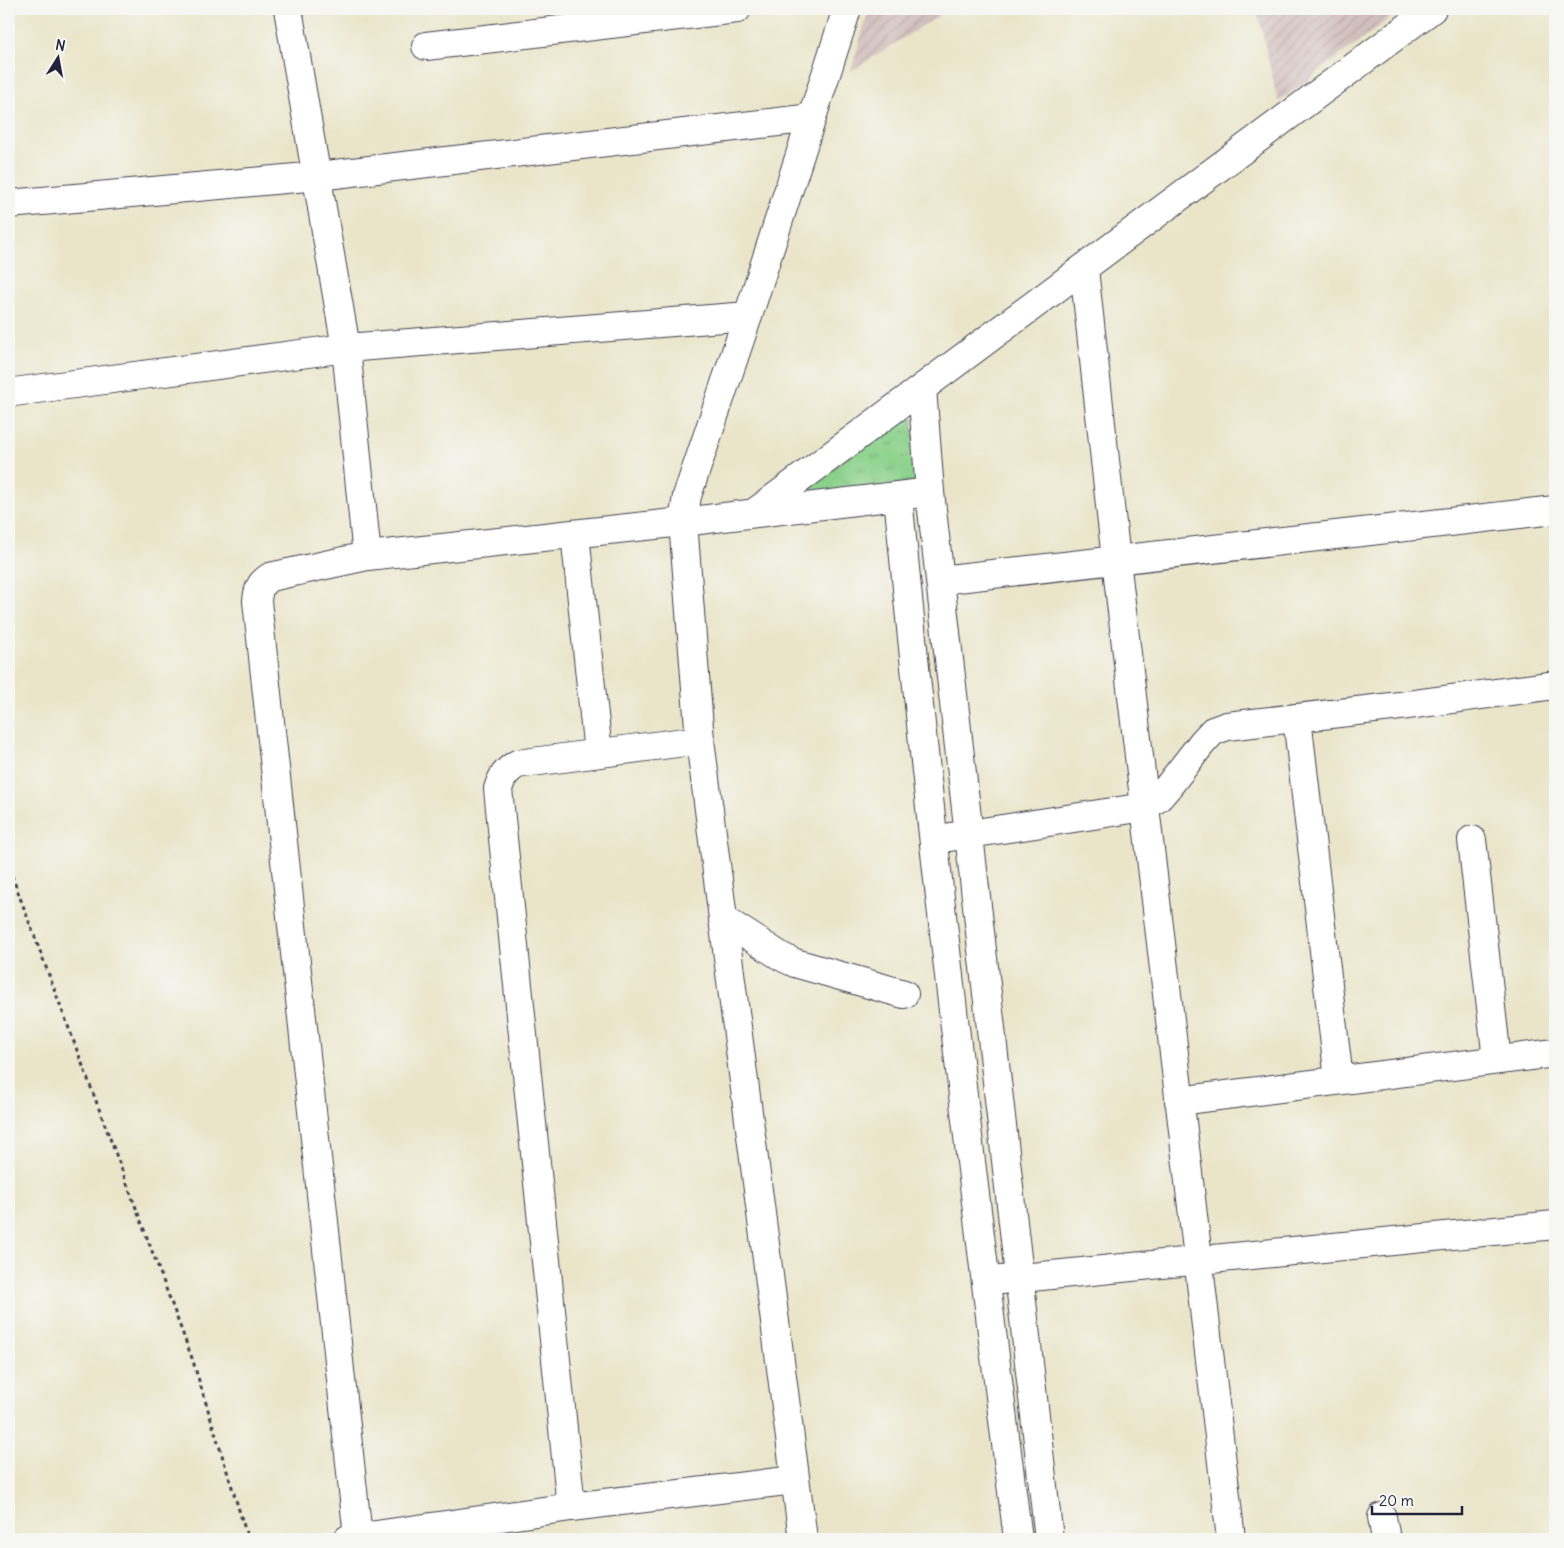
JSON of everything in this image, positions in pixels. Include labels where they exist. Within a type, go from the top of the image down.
[{"type":"street","points":[[288,9],[346,348],[367,556]]},
{"type":"street","points":[[426,46],[737,9]]},
{"type":"street","points":[[803,1539],[700,740],[683,522],[687,496],[748,316],[847,9]]},
{"type":"street","points":[[753,514],[1432,9]]},
{"type":"street","points":[[9,204],[318,176],[812,118]]},
{"type":"street","points":[[1084,269],[1116,560],[1231,1539]]},
{"type":"street","points":[[14,392],[346,348],[748,316]]},
{"type":"street","points":[[922,388],[930,492],[1049,1539]]},
{"type":"street","points":[[795,1480],[353,1538],[257,601],[259,588],[263,581],[270,577],[367,556],[683,522],[930,492]]},
{"type":"street","points":[[898,496],[944,930],[985,1281],[1018,1539]]},
{"type":"street","points":[[940,580],[1555,510]]},
{"type":"street","points":[[575,534],[598,753]]},
{"type":"street","points":[[934,839],[1145,807],[1159,797],[1213,731],[1227,726],[1400,706],[1555,685]]},
{"type":"street","points":[[1297,718],[1339,1080]]},
{"type":"street","points":[[572,1508],[498,789],[501,778],[506,771],[517,764],[700,740]]},
{"type":"street","points":[[1472,840],[1497,1060]]},
{"type":"street","points":[[723,919],[782,957],[795,963],[904,994]]},
{"type":"street","points":[[944,930],[978,924]]},
{"type":"street","points":[[1180,1101],[1555,1053]]},
{"type":"street","points":[[985,1281],[1555,1225]]},
{"type":"path","points":[[9,868],[192,1358],[248,1539]]},
{"type":"shaded area","points":[[869,9],[949,9],[851,71]]},
{"type":"shaded area","points":[[1257,9],[1402,9],[1278,102]]},
{"type":"green space","points":[[911,407],[917,482],[798,496]]}]
